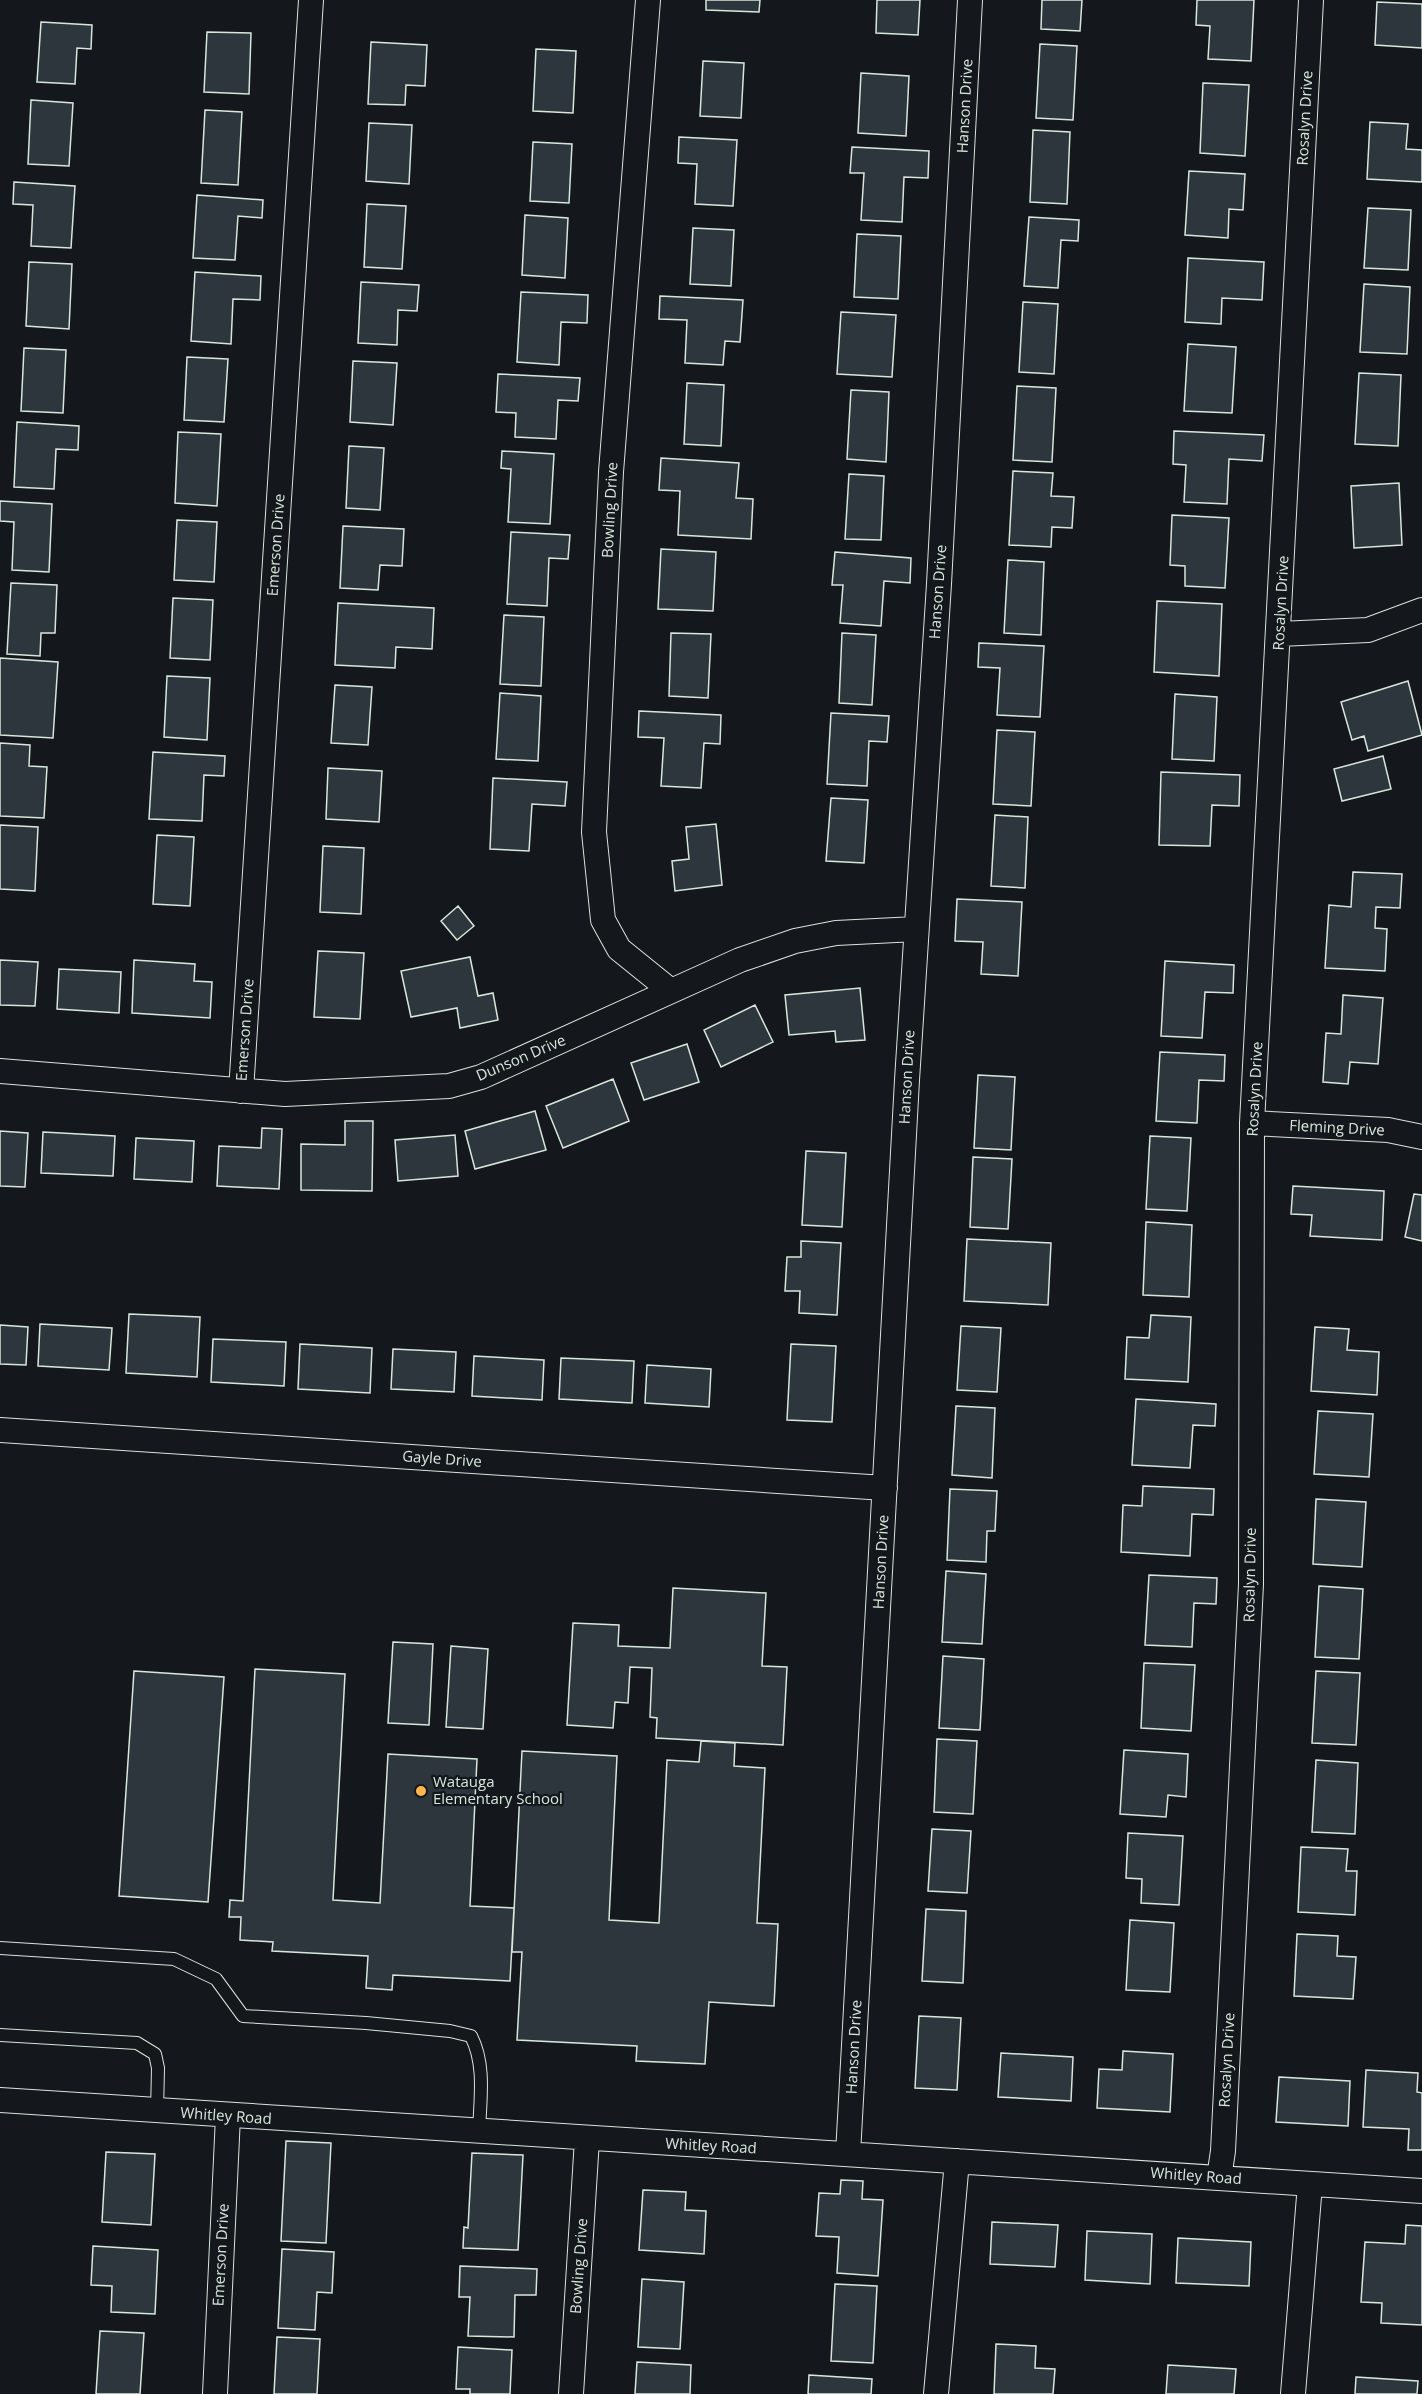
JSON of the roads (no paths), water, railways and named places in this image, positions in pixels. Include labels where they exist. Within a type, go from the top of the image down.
[{"type":"street","name":"Emerson Drive","points":[[241,1091],[311,0]]},
{"type":"street","name":"Bowling Drive","points":[[648,0],[611,472],[594,832],[603,920],[619,949],[672,991]]},
{"type":"street","name":"Hanson Drive","points":[[848,2154],[916,929],[939,584],[970,0]]},
{"type":"street","name":"Rosalyn Drive","points":[[1219,2178],[1223,2151],[1251,1584],[1252,1123],[1311,0]]},
{"type":"street","points":[[1279,634],[1368,630],[1422,610]]},
{"type":"street","name":"Dunson Drive","points":[[0,1071],[285,1094],[449,1086],[481,1077],[740,960],[795,941],[836,933],[916,929]]},
{"type":"street","name":"Fleming Drive","points":[[1252,1123],[1388,1130],[1422,1137]]},
{"type":"street","name":"Gayle Drive","points":[[0,1430],[885,1488]]},
{"type":"street","name":"Whitley Road","points":[[0,2100],[158,2112],[1422,2191]]},
{"type":"street","name":"Emerson Drive","points":[[215,2394],[228,2116]]},
{"type":"street","name":"Bowling Drive","points":[[571,2394],[587,2139]]},
{"type":"street","points":[[936,2394],[957,2161]]},
{"type":"street","points":[[1293,2394],[1310,2184]]},
{"type":"lane","points":[[0,1948],[174,1959],[216,1979],[243,2016],[377,2024],[450,2031],[471,2036],[479,2052],[481,2074],[479,2132]]},
{"type":"lane","points":[[0,2035],[137,2043],[156,2054],[158,2112]]},
{"type":"place","name":"Watauga Elementary School","points":[[421,1791]]}]
